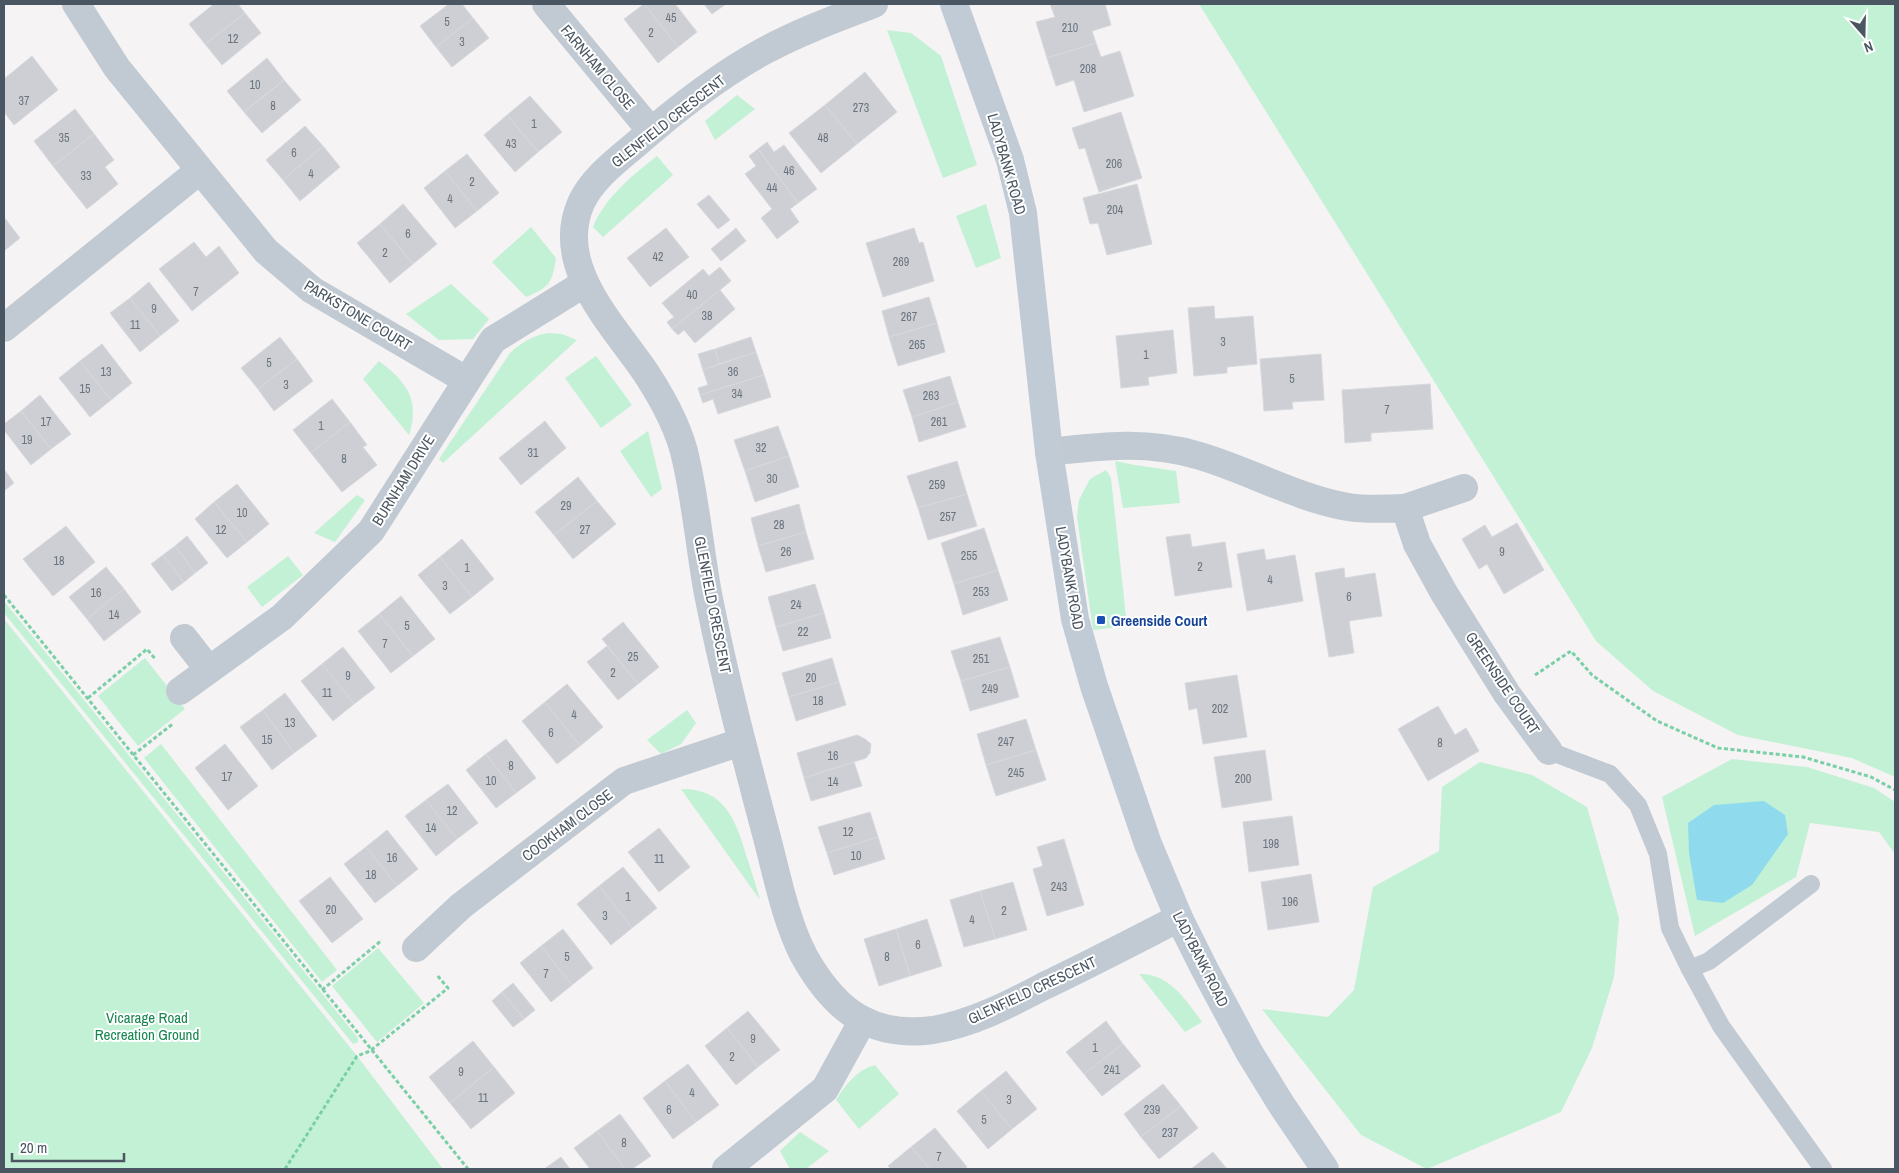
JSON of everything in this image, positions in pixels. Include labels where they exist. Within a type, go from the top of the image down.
[{"type":"street","name":"PARKSTONE COURT","points":[[76,4],[116,68],[266,251],[312,290],[466,380]]},
{"type":"street","name":"FARNHAM CLOSE","points":[[546,4],[651,131]]},
{"type":"street","name":"GLENFIELD CRESCENT","points":[[874,4],[805,31],[764,51],[723,77],[651,131],[611,166],[592,187],[581,203],[576,223],[577,260],[585,283],[603,314],[647,375],[665,406],[685,456],[709,595],[741,742],[790,921],[804,956],[830,994],[842,1006],[863,1020],[886,1028],[907,1032],[934,1030],[966,1021],[1014,1001],[1180,918]]},
{"type":"street","name":"LADYBANK ROAD","points":[[954,4],[1010,160],[1023,213],[1048,452],[1075,619],[1114,748],[1148,844],[1204,970],[1249,1052],[1325,1169]]},
{"type":"street","points":[[4,328],[200,171]]},
{"type":"street","name":"BURNHAM DRIVE","points":[[180,691],[282,617],[371,531],[493,340],[585,283]]},
{"type":"street","points":[[1048,452],[1109,445],[1162,447],[1200,456],[1309,496],[1348,507],[1406,508],[1464,488]]},
{"type":"street","name":"GREENSIDE COURT","points":[[1406,508],[1417,544],[1439,585],[1507,694],[1549,751]]},
{"type":"street","points":[[184,638],[209,670]]},
{"type":"street","name":"COOKHAM CLOSE","points":[[416,948],[461,906],[624,781],[741,742]]},
{"type":"street","points":[[726,1169],[825,1089],[863,1020]]},
{"type":"lane","points":[[1549,751],[1610,774],[1638,805],[1658,854],[1670,928],[1690,969],[1720,1026],[1823,1169]]},
{"type":"lane","points":[[1690,969],[1709,961],[1811,884]]},
{"type":"path","points":[[4,594],[370,1051],[468,1169]]},
{"type":"path","points":[[88,698],[147,649],[180,691]]},
{"type":"path","points":[[1507,694],[1571,651],[1592,675],[1657,721],[1718,748],[1803,758],[1871,777],[1895,790]]},
{"type":"path","points":[[284,1169],[357,1056],[370,1051],[448,988],[398,927],[322,990]]},
{"type":"green space","points":[[1199,4],[1895,4],[1895,777],[1852,758],[1738,735],[1653,691],[1596,641]]},
{"type":"green space","points":[[887,30],[911,33],[941,56],[977,165],[943,178]]},
{"type":"green space","points":[[737,95],[755,109],[715,140],[705,121]]},
{"type":"green space","points":[[657,156],[673,175],[603,237],[593,227],[598,216],[620,187]]},
{"type":"green space","points":[[986,204],[1001,258],[976,268],[956,216]]},
{"type":"green space","points":[[531,227],[556,258],[549,283],[526,297],[492,262]]},
{"type":"green space","points":[[451,284],[489,319],[473,339],[439,340],[406,314]]},
{"type":"green space","points":[[548,333],[562,334],[577,340],[443,463],[439,459],[510,353],[528,340]]},
{"type":"green space","points":[[596,356],[632,405],[601,428],[565,378]]},
{"type":"green space","points":[[379,361],[404,384],[409,393],[413,412],[409,435],[363,379]]},
{"type":"green space","points":[[648,431],[662,489],[651,497],[620,451]]},
{"type":"green space","points":[[1115,461],[1176,471],[1180,503],[1123,508]]},
{"type":"green space","points":[[1106,470],[1111,478],[1127,626],[1093,630],[1077,517],[1079,500],[1090,479]]},
{"type":"green space","points":[[357,495],[365,500],[335,542],[314,533]]},
{"type":"green space","points":[[288,556],[303,575],[262,607],[247,587]]},
{"type":"green space","points":[[4,601],[358,1038],[358,1042],[353,1044],[4,613]]},
{"type":"green space","name":"Vicarage Road Recreation Ground","points":[[4,619],[357,1056],[443,1169],[4,1169]]},
{"type":"green space","points":[[145,658],[185,709],[138,746],[98,696]]},
{"type":"green space","points":[[687,710],[696,723],[681,744],[661,754],[647,740]]},
{"type":"green space","points":[[161,744],[337,970],[322,982],[144,758]]},
{"type":"green space","points":[[1732,759],[1807,767],[1874,788],[1895,802],[1895,854],[1879,832],[1810,823],[1796,877],[1695,936],[1662,797]]},
{"type":"green space","points":[[1480,762],[1532,775],[1587,807],[1619,918],[1614,977],[1592,1048],[1561,1112],[1427,1169],[1361,1135],[1262,1009],[1328,1017],[1354,990],[1373,887],[1439,851],[1442,787]]},
{"type":"green space","points":[[681,789],[696,790],[708,794],[726,808],[738,830],[760,900]]},
{"type":"green space","points":[[378,948],[424,1003],[377,1042],[332,986]]},
{"type":"green space","points":[[1139,974],[1159,978],[1176,989],[1202,1022],[1185,1032]]},
{"type":"green space","points":[[875,1065],[899,1094],[859,1129],[836,1100],[852,1078],[863,1070]]},
{"type":"green space","points":[[800,1132],[829,1151],[806,1169],[790,1169],[780,1151]]},
{"type":"water","points":[[1764,801],[1785,815],[1788,834],[1752,885],[1723,903],[1697,900],[1689,853],[1688,823],[1714,805]]},
{"type":"building","points":[[214,4],[238,4],[245,13],[205,44],[189,24]]},
{"type":"building","points":[[449,4],[462,4],[473,18],[436,47],[420,26]]},
{"type":"building","points":[[644,4],[675,4],[697,32],[678,47]]},
{"type":"building","points":[[644,4],[678,47],[658,63],[624,19]]},
{"type":"building","points":[[704,4],[726,4],[712,14]]},
{"type":"building","points":[[1050,4],[1105,4],[1111,25],[1092,31],[1096,43],[1047,58],[1036,22],[1055,17]]},
{"type":"building","points":[[245,13],[261,33],[222,65],[205,44]]},
{"type":"building","points":[[473,18],[489,38],[452,67],[436,47]]},
{"type":"building","points":[[1096,43],[1101,57],[1120,51],[1134,96],[1084,112],[1074,80],[1056,86],[1047,58]]},
{"type":"building","points":[[32,56],[58,90],[14,125],[4,112],[4,79]]},
{"type":"building","points":[[267,58],[284,80],[244,112],[227,91]]},
{"type":"building","points":[[865,72],[897,112],[857,144],[825,105]]},
{"type":"building","points":[[284,80],[301,100],[262,133],[244,112]]},
{"type":"building","points":[[530,96],[562,132],[538,152],[507,115]]},
{"type":"building","points":[[825,105],[857,144],[821,173],[789,133]]},
{"type":"building","points":[[75,109],[94,134],[53,166],[34,141]]},
{"type":"building","points":[[1121,112],[1142,178],[1099,192],[1085,148],[1079,149],[1072,128]]},
{"type":"building","points":[[507,115],[538,152],[515,172],[484,135]]},
{"type":"building","points":[[305,126],[323,146],[283,180],[266,160]]},
{"type":"building","points":[[94,134],[114,160],[105,167],[118,184],[87,209],[53,166]]},
{"type":"building","points":[[767,142],[774,152],[784,145],[817,189],[798,203],[758,149]]},
{"type":"building","points":[[323,146],[340,167],[300,201],[283,180]]},
{"type":"building","points":[[758,149],[798,203],[790,209],[799,222],[777,239],[761,218],[772,209],[745,174],[756,166],[749,156]]},
{"type":"building","points":[[467,154],[499,193],[477,211],[445,171]]},
{"type":"building","points":[[445,171],[477,211],[455,228],[424,188]]},
{"type":"building","points":[[1137,184],[1152,244],[1107,255],[1098,223],[1090,224],[1083,198]]},
{"type":"building","points":[[709,195],[730,220],[718,229],[697,204]]},
{"type":"building","points":[[403,204],[437,244],[413,264],[380,224]]},
{"type":"building","points":[[4,217],[20,238],[4,251]]},
{"type":"building","points":[[380,224],[413,264],[390,283],[357,243]]},
{"type":"building","points":[[666,228],[689,257],[650,287],[627,258]]},
{"type":"building","points":[[736,228],[746,241],[721,261],[711,249]]},
{"type":"building","points":[[914,228],[919,243],[923,242],[934,281],[883,297],[866,243]]},
{"type":"building","points":[[194,242],[206,257],[219,246],[239,273],[192,311],[159,269]]},
{"type":"building","points":[[720,267],[731,281],[672,329],[667,322],[674,317],[662,303],[703,269],[709,276]]},
{"type":"building","points":[[149,282],[179,321],[160,336],[130,298]]},
{"type":"building","points":[[720,290],[735,309],[695,343],[684,330],[678,335],[672,329]]},
{"type":"building","points":[[929,297],[937,323],[889,337],[882,311]]},
{"type":"building","points":[[130,298],[160,336],[140,352],[110,313]]},
{"type":"building","points":[[1214,306],[1215,319],[1253,316],[1257,364],[1227,367],[1227,373],[1194,376],[1188,308]]},
{"type":"building","points":[[937,323],[945,352],[898,366],[889,337]]},
{"type":"building","points":[[1173,330],[1177,373],[1148,377],[1149,385],[1121,388],[1116,336]]},
{"type":"building","points":[[280,337],[297,359],[258,389],[241,368]]},
{"type":"building","points":[[751,337],[756,352],[719,364],[715,349]]},
{"type":"building","points":[[102,344],[132,383],[111,400],[80,361]]},
{"type":"building","points":[[715,349],[719,364],[703,370],[698,354]]},
{"type":"building","points":[[756,352],[764,375],[700,395],[698,388],[708,385],[703,370]]},
{"type":"building","points":[[1321,354],[1324,400],[1292,402],[1293,409],[1264,411],[1260,359]]},
{"type":"building","points":[[297,359],[313,381],[274,411],[258,389]]},
{"type":"building","points":[[80,361],[111,400],[90,417],[59,378]]},
{"type":"building","points":[[764,375],[771,397],[718,414],[713,399],[703,403],[700,395]]},
{"type":"building","points":[[950,376],[958,402],[912,417],[903,390]]},
{"type":"building","points":[[1430,384],[1433,429],[1371,433],[1371,441],[1345,443],[1342,390]]},
{"type":"building","points":[[40,395],[71,434],[51,449],[21,411]]},
{"type":"building","points":[[332,399],[350,422],[311,453],[293,430]]},
{"type":"building","points":[[958,402],[966,427],[919,442],[912,417]]},
{"type":"building","points":[[21,411],[51,449],[31,465],[4,430],[4,424]]},
{"type":"building","points":[[545,421],[566,448],[521,485],[499,458]]},
{"type":"building","points":[[350,422],[367,445],[363,447],[377,465],[342,492],[311,453]]},
{"type":"building","points":[[778,426],[789,456],[745,471],[734,440]]},
{"type":"building","points":[[789,456],[799,487],[755,502],[745,471]]},
{"type":"building","points":[[957,461],[967,494],[918,508],[907,476]]},
{"type":"building","points":[[4,469],[14,483],[4,491]]},
{"type":"building","points":[[578,477],[597,501],[554,535],[535,512]]},
{"type":"building","points":[[237,484],[269,524],[247,542],[214,502]]},
{"type":"building","points":[[967,494],[977,526],[928,540],[918,508]]},
{"type":"building","points":[[597,501],[616,524],[573,559],[554,535]]},
{"type":"building","points":[[214,502],[247,542],[227,558],[195,519]]},
{"type":"building","points":[[799,504],[806,532],[758,546],[751,518]]},
{"type":"building","points":[[1517,523],[1544,570],[1504,594],[1487,564],[1479,569],[1462,539],[1485,525],[1492,537]]},
{"type":"building","points":[[66,526],[95,562],[53,596],[23,559]]},
{"type":"building","points":[[984,528],[998,570],[954,584],[941,543]]},
{"type":"building","points":[[806,532],[814,559],[766,572],[758,546]]},
{"type":"building","points":[[1190,534],[1192,547],[1225,542],[1232,587],[1175,596],[1166,537]]},
{"type":"building","points":[[187,536],[208,563],[195,573],[175,546]]},
{"type":"building","points":[[462,539],[494,579],[472,597],[440,557]]},
{"type":"building","points":[[175,546],[195,573],[184,582],[163,555]]},
{"type":"building","points":[[1264,549],[1266,560],[1295,555],[1303,601],[1247,611],[1237,554]]},
{"type":"building","points":[[163,555],[184,582],[172,591],[151,564]]},
{"type":"building","points":[[440,557],[472,597],[450,614],[418,575]]},
{"type":"building","points":[[106,567],[124,589],[87,619],[69,597]]},
{"type":"building","points":[[1344,568],[1345,578],[1375,573],[1382,616],[1349,621],[1354,653],[1329,657],[1315,573]]},
{"type":"building","points":[[998,570],[1008,600],[963,615],[954,584]]},
{"type":"building","points":[[815,584],[824,613],[776,627],[768,597]]},
{"type":"building","points":[[124,589],[141,612],[104,641],[87,619]]},
{"type":"building","points":[[401,596],[435,639],[413,656],[379,614]]},
{"type":"building","points":[[824,613],[831,638],[783,651],[776,627]]},
{"type":"building","points":[[379,614],[413,656],[391,673],[358,631]]},
{"type":"building","points":[[623,622],[659,667],[638,684],[602,639]]},
{"type":"building","points":[[1000,637],[1010,667],[961,681],[951,651]]},
{"type":"building","points":[[607,646],[638,684],[618,700],[587,662]]},
{"type":"building","points":[[343,647],[375,688],[354,704],[322,664]]},
{"type":"building","points":[[832,658],[839,682],[789,697],[782,673]]},
{"type":"building","points":[[322,664],[354,704],[333,721],[301,681]]},
{"type":"building","points":[[1010,667],[1019,697],[970,711],[961,681]]},
{"type":"building","points":[[1237,675],[1247,737],[1203,744],[1197,708],[1189,710],[1185,683]]},
{"type":"building","points":[[839,682],[846,705],[796,721],[789,697]]},
{"type":"building","points":[[567,684],[603,727],[580,746],[545,702]]},
{"type":"building","points":[[285,693],[317,736],[294,753],[263,710]]},
{"type":"building","points":[[545,702],[580,746],[557,764],[522,721]]},
{"type":"building","points":[[1438,706],[1455,735],[1466,728],[1479,751],[1428,781],[1398,729]]},
{"type":"building","points":[[263,710],[294,753],[272,770],[240,727]]},
{"type":"building","points":[[1026,719],[1036,750],[986,765],[977,734]]},
{"type":"building","points":[[857,735],[871,744],[870,753],[866,758],[804,778],[797,753]]},
{"type":"building","points":[[506,739],[536,778],[516,793],[486,754]]},
{"type":"building","points":[[225,744],[258,786],[228,810],[195,768]]},
{"type":"building","points":[[1036,750],[1046,780],[996,796],[986,765]]},
{"type":"building","points":[[1265,750],[1272,800],[1222,808],[1214,757]]},
{"type":"building","points":[[486,754],[516,793],[496,808],[466,770]]},
{"type":"building","points":[[854,762],[862,786],[811,801],[804,778]]},
{"type":"building","points":[[448,784],[478,823],[457,839],[426,800]]},
{"type":"building","points":[[426,800],[457,839],[436,856],[405,816]]},
{"type":"building","points":[[870,812],[878,837],[827,853],[818,827]]},
{"type":"building","points":[[1292,816],[1299,865],[1249,872],[1243,822]]},
{"type":"building","points":[[659,828],[690,867],[659,892],[628,852]]},
{"type":"building","points":[[387,830],[418,869],[397,886],[366,847]]},
{"type":"building","points":[[878,837],[885,859],[834,875],[827,853]]},
{"type":"building","points":[[1064,839],[1084,905],[1047,916],[1033,869],[1043,866],[1037,847]]},
{"type":"building","points":[[366,847],[397,886],[375,903],[344,864]]},
{"type":"building","points":[[623,867],[657,908],[632,928],[599,886]]},
{"type":"building","points":[[1311,874],[1319,922],[1268,930],[1261,882]]},
{"type":"building","points":[[330,877],[363,919],[332,943],[299,901]]},
{"type":"building","points":[[1013,882],[1027,930],[995,939],[980,891]]},
{"type":"building","points":[[599,886],[632,928],[611,945],[577,904]]},
{"type":"building","points":[[980,891],[995,939],[964,947],[950,900]]},
{"type":"building","points":[[927,919],[942,966],[910,976],[896,929]]},
{"type":"building","points":[[563,929],[593,968],[572,985],[541,946]]},
{"type":"building","points":[[896,929],[910,976],[879,986],[864,939]]},
{"type":"building","points":[[541,946],[572,985],[551,1002],[520,963]]},
{"type":"building","points":[[513,983],[535,1010],[524,1019],[502,992]]},
{"type":"building","points":[[502,992],[524,1019],[513,1027],[492,1001]]},
{"type":"building","points":[[748,1011],[780,1050],[758,1067],[727,1028]]},
{"type":"building","points":[[1106,1021],[1123,1044],[1084,1074],[1066,1052]]},
{"type":"building","points":[[727,1028],[758,1067],[736,1085],[705,1046]]},
{"type":"building","points":[[473,1041],[494,1067],[450,1103],[429,1077]]},
{"type":"building","points":[[1123,1044],[1141,1066],[1102,1096],[1084,1074]]},
{"type":"building","points":[[688,1064],[719,1105],[696,1122],[665,1081]]},
{"type":"building","points":[[494,1067],[515,1093],[471,1129],[450,1103]]},
{"type":"building","points":[[1006,1071],[1037,1109],[1012,1129],[981,1091]]},
{"type":"building","points":[[665,1081],[696,1122],[673,1139],[643,1098]]},
{"type":"building","points":[[1163,1084],[1181,1106],[1141,1137],[1124,1114]]},
{"type":"building","points":[[981,1091],[1012,1129],[988,1149],[957,1111]]},
{"type":"building","points":[[1181,1106],[1198,1128],[1159,1159],[1141,1137]]},
{"type":"building","points":[[620,1114],[651,1156],[632,1169],[625,1169],[597,1131]]},
{"type":"building","points":[[935,1128],[967,1167],[964,1169],[930,1169],[911,1147]]},
{"type":"building","points":[[597,1131],[625,1169],[590,1169],[574,1148]]},
{"type":"building","points":[[911,1147],[930,1169],[891,1169],[888,1166]]},
{"type":"building","points":[[1213,1152],[1227,1169],[1191,1169]]},
{"type":"building","points":[[561,1157],[570,1169],[544,1169]]},
{"type":"place","name":"Greenside Court","points":[[1101,620]]}]
